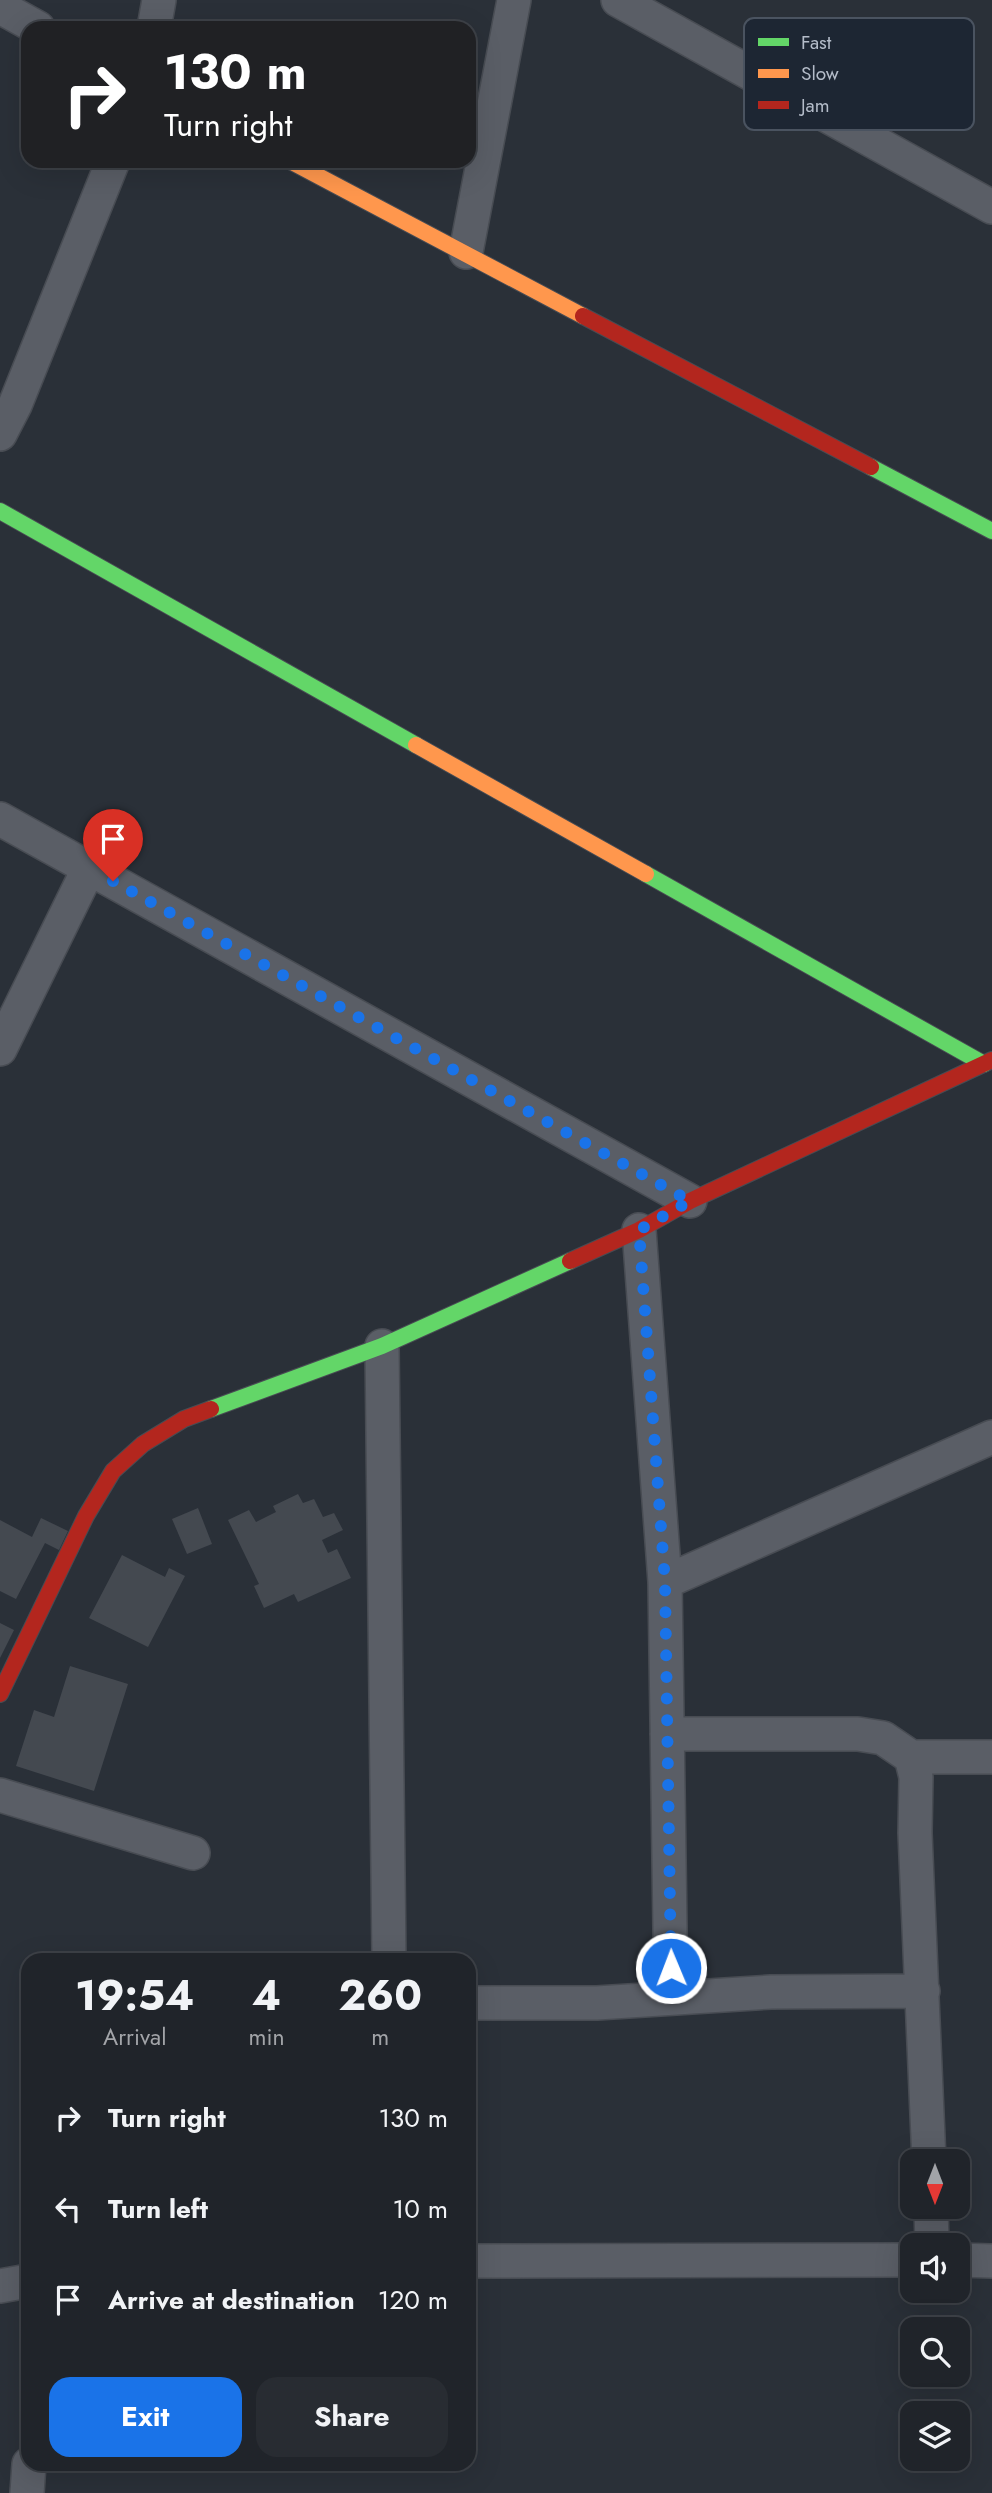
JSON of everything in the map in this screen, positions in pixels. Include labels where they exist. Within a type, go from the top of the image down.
[{"type":"street","points":[[155,21],[159,0]]},
{"type":"street","points":[[466,252],[514,0]]},
{"type":"street","points":[[618,0],[744,70]]},
{"type":"street","points":[[0,8],[25,21]]},
{"type":"street","points":[[853,130],[992,207]]},
{"type":"street","points":[[5,412],[110,168]]},
{"type":"street","points":[[304,168],[992,531]]},
{"type":"street","points":[[0,511],[988,1062]]},
{"type":"street","points":[[0,819],[690,1201]]},
{"type":"street","points":[[0,1049],[89,867]]},
{"type":"street","points":[[0,1694],[86,1516],[113,1471],[143,1444],[184,1419],[382,1346],[639,1230],[690,1201],[988,1062]]},
{"type":"street","points":[[639,1230],[665,1582],[671,1998]]},
{"type":"street","points":[[382,1346],[389,1953]]},
{"type":"street","points":[[665,1582],[992,1437]]},
{"type":"street","points":[[667,1734],[858,1734],[883,1738],[911,1757],[992,1757]]},
{"type":"street","points":[[911,1757],[916,1777],[915,1833],[929,2149]]},
{"type":"street","points":[[0,1795],[193,1853]]},
{"type":"street","points":[[476,2003],[597,2003],[771,1992],[923,1991]]},
{"type":"street","points":[[476,2261],[900,2260]]},
{"type":"street","points":[[970,2260],[992,2260]]},
{"type":"street","points":[[0,2286],[21,2282]]},
{"type":"street","points":[[27,2493],[29,2471]]},
{"type":"building","points":[[298,1494],[303,1503],[314,1499],[323,1517],[334,1513],[343,1530],[322,1540],[328,1553],[337,1549],[351,1578],[298,1602],[294,1594],[264,1608],[254,1586],[259,1584],[228,1520],[249,1510],[256,1522],[276,1512],[273,1506]]},
{"type":"building","points":[[198,1508],[212,1544],[187,1554],[172,1519]]},
{"type":"building","points":[[41,1518],[68,1531],[59,1550],[45,1543],[16,1599],[0,1591],[0,1520],[32,1537]]},
{"type":"building","points":[[122,1555],[165,1577],[169,1568],[185,1576],[148,1647],[89,1618]]},
{"type":"building","points":[[0,1623],[14,1630],[0,1658]]},
{"type":"building","points":[[70,1666],[128,1684],[94,1791],[16,1766],[34,1710],[54,1717]]},
{"type":"traffic: fast","points":[[871,467],[992,531]]},
{"type":"traffic: fast","points":[[0,511],[416,745]]},
{"type":"traffic: fast","points":[[646,874],[984,1064]]},
{"type":"traffic: fast","points":[[211,1409],[382,1346],[570,1261]]},
{"type":"traffic: slow","points":[[303,168],[583,316]]},
{"type":"traffic: slow","points":[[416,745],[646,874]]},
{"type":"traffic: jam","points":[[583,316],[871,467]]},
{"type":"traffic: jam","points":[[570,1261],[639,1230],[690,1201],[992,1060]]},
{"type":"traffic: jam","points":[[0,1694],[86,1516],[113,1471],[143,1444],[184,1419],[211,1409]]},
{"type":"route","points":[[113,881],[690,1201],[639,1230],[665,1582],[671,1968]]}]
